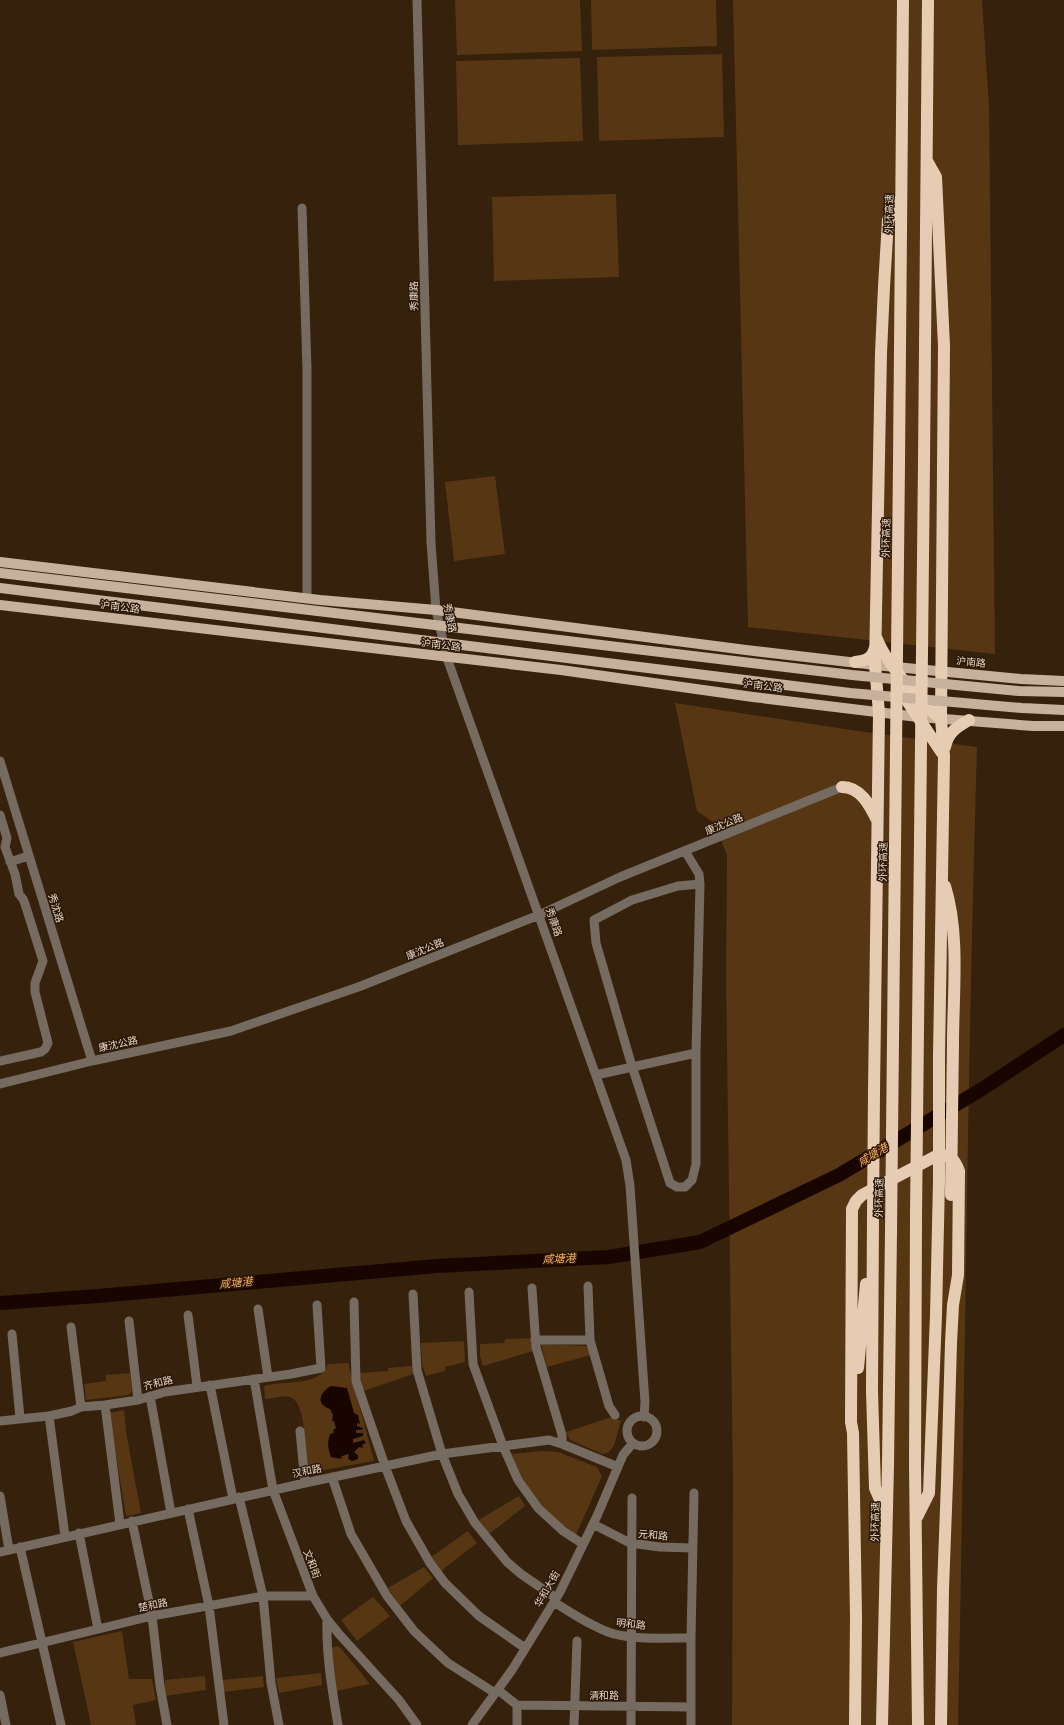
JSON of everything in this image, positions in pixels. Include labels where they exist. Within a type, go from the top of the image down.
[{"type":"highway","name":"外环高速","points":[[882,1725],[891,1232],[903,0]]},
{"type":"highway","points":[[918,1725],[915,1520],[916,1217],[928,0]]},
{"type":"highway","points":[[915,1520],[929,1494],[936,1340],[944,756],[941,719],[944,381],[943,294],[936,178],[927,161]]},
{"type":"highway","points":[[887,1516],[875,1488],[872,1391],[879,713],[875,665],[877,638],[880,380],[888,220],[901,198]]},
{"type":"highway","points":[[855,662],[868,659],[872,655],[877,638]]},
{"type":"highway","points":[[877,638],[881,649],[895,667],[928,708],[941,719]]},
{"type":"highway","points":[[875,665],[887,675],[899,689],[944,756]]},
{"type":"highway","points":[[944,756],[946,742],[953,729],[969,720]]},
{"type":"highway","points":[[842,787],[849,787],[855,790],[871,808],[878,821]]},
{"type":"highway","points":[[942,876],[950,903],[952,926],[953,1043],[950,1281],[953,1304]]},
{"type":"highway","points":[[855,1725],[856,1617],[853,1433],[851,1414],[852,1209],[856,1201],[862,1195],[938,1155],[947,1155],[956,1161],[959,1171],[958,1274],[953,1304],[943,1581],[941,1725]]},
{"type":"highway","points":[[853,1433],[866,1286],[873,1262]]},
{"type":"highway","points":[[936,1340],[950,1281]]},
{"type":"main road","points":[[0,562],[307,598],[436,610],[875,665]]},
{"type":"main road","points":[[0,573],[852,675],[1019,691],[1064,692]]},
{"type":"main road","points":[[0,588],[850,693],[1022,708],[1064,710]]},
{"type":"main road","name":"沪南公路","points":[[0,605],[447,658],[561,670],[879,713]]},
{"type":"main road","name":"沪南路","points":[[875,665],[1021,679],[1064,681]]},
{"type":"main road","points":[[879,713],[1033,726],[1064,726]]},
{"type":"street","name":"秀康路","points":[[417,0],[431,543],[436,610],[447,658],[626,1160],[630,1186],[645,1402],[644,1417]]},
{"type":"street","points":[[302,208],[308,369],[307,598]]},
{"type":"street","name":"秀沈路","points":[[0,761],[92,1061]]},
{"type":"street","name":"康沈公路","points":[[0,1084],[92,1061],[231,1031],[361,986],[539,915],[620,878],[842,787]]},
{"type":"street","points":[[0,815],[7,838],[5,848],[15,874],[19,894],[23,899],[43,961],[35,983],[35,992],[48,1043],[45,1049],[41,1052],[0,1061]]},
{"type":"street","points":[[686,851],[699,874],[700,884],[696,1053],[696,1164],[692,1180],[685,1187],[677,1187],[670,1183],[632,1066],[596,943],[594,920],[632,900],[678,886],[700,884]]},
{"type":"street","points":[[10,862],[28,856]]},
{"type":"street","points":[[15,874],[32,869]]},
{"type":"street","points":[[596,1075],[696,1053]]},
{"type":"street","points":[[588,1286],[590,1340],[609,1406],[615,1415]]},
{"type":"street","points":[[532,1288],[536,1347],[562,1435],[562,1444]]},
{"type":"street","points":[[469,1292],[473,1364],[503,1446],[518,1480],[538,1508],[563,1531],[583,1544]]},
{"type":"street","name":"明和路","points":[[413,1294],[417,1370],[442,1454],[458,1494],[475,1524],[494,1548],[521,1574],[555,1600],[586,1622],[609,1633],[630,1636],[691,1638]]},
{"type":"street","points":[[354,1302],[356,1381],[385,1466],[406,1521],[430,1563],[445,1583],[479,1616],[525,1648]]},
{"type":"street","name":"齐和路","points":[[0,1421],[49,1416],[72,1411],[81,1407],[138,1400],[197,1386],[268,1377],[321,1368],[317,1305]]},
{"type":"street","points":[[258,1310],[268,1377]]},
{"type":"street","points":[[188,1315],[197,1386]]},
{"type":"street","points":[[128,1321],[138,1400]]},
{"type":"street","points":[[71,1327],[81,1407]]},
{"type":"street","points":[[12,1334],[20,1418]]},
{"type":"street","points":[[536,1340],[590,1340]]},
{"type":"street","name":"文和街","points":[[254,1379],[273,1490],[313,1596],[327,1619],[399,1700],[417,1725]]},
{"type":"street","points":[[210,1385],[236,1498],[263,1596],[271,1683],[278,1725]]},
{"type":"street","points":[[150,1396],[170,1513]]},
{"type":"street","points":[[105,1405],[120,1524]]},
{"type":"street","points":[[49,1416],[65,1536]]},
{"type":"street","points":[[638,1417],[644,1417],[649,1418],[656,1425],[656,1438],[653,1442],[646,1446],[639,1446],[633,1443],[628,1436],[629,1425],[638,1417]]},
{"type":"street","points":[[300,1430],[305,1483]]},
{"type":"street","name":"汉和路","points":[[4,1551],[132,1521],[442,1454],[548,1440],[562,1444],[618,1467]]},
{"type":"street","name":"华和大街","points":[[472,1725],[496,1692],[555,1600],[593,1524],[623,1455],[633,1443]]},
{"type":"street","points":[[332,1477],[351,1534],[387,1596],[414,1631],[448,1663],[518,1705],[517,1725]]},
{"type":"street","points":[[691,1725],[692,1548],[694,1493]]},
{"type":"street","points":[[0,1496],[4,1551]]},
{"type":"street","points":[[631,1725],[630,1543],[632,1498]]},
{"type":"street","points":[[188,1509],[209,1606],[224,1725]]},
{"type":"street","points":[[132,1521],[152,1616],[160,1686],[167,1725]]},
{"type":"street","name":"元和路","points":[[593,1524],[630,1543],[660,1547],[692,1548]]},
{"type":"street","points":[[79,1533],[98,1629]]},
{"type":"street","points":[[20,1548],[61,1725]]},
{"type":"street","name":"楚和路","points":[[0,1653],[152,1616],[263,1596],[313,1596]]},
{"type":"street","points":[[327,1619],[326,1638],[330,1681],[338,1725]]},
{"type":"street","points":[[574,1725],[577,1641]]},
{"type":"street","points":[[0,1696],[6,1725]]},
{"type":"street","name":"清和路","points":[[518,1705],[691,1707]]},
{"type":"shaded area","points":[[455,0],[580,0],[582,51],[457,55]]},
{"type":"shaded area","points":[[591,0],[716,0],[717,46],[592,50]]},
{"type":"shaded area","points":[[733,0],[982,0],[989,106],[995,654],[748,627]]},
{"type":"shaded area","points":[[722,54],[724,137],[599,141],[597,57]]},
{"type":"shaded area","points":[[580,58],[583,141],[458,145],[456,61]]},
{"type":"shaded area","points":[[616,194],[619,277],[494,281],[492,197]]},
{"type":"shaded area","points":[[495,476],[505,554],[454,561],[445,482]]},
{"type":"shaded area","points":[[675,703],[851,730],[977,747],[971,992],[958,1725],[732,1725],[733,1483],[726,976],[727,855],[714,823],[697,811]]},
{"type":"shaded area","points":[[531,1338],[533,1351],[483,1366],[480,1356],[480,1344],[504,1343],[505,1339]]},
{"type":"shaded area","points":[[464,1341],[465,1362],[445,1367],[445,1371],[426,1376],[422,1364],[421,1343]]},
{"type":"shaded area","points":[[541,1344],[587,1346],[591,1355],[547,1367]]},
{"type":"shaded area","points":[[348,1363],[374,1461],[307,1473],[303,1421],[297,1403],[292,1398],[286,1396],[265,1399],[264,1386],[310,1379],[318,1376],[324,1371],[328,1364]]},
{"type":"shaded area","points":[[412,1366],[413,1374],[364,1391],[359,1380],[360,1373],[388,1371],[388,1368]]},
{"type":"shaded area","points":[[130,1373],[132,1392],[128,1395],[86,1400],[84,1384],[106,1381],[106,1375]]},
{"type":"shaded area","points":[[331,1386],[347,1388],[354,1413],[358,1415],[360,1424],[357,1423],[357,1426],[363,1428],[362,1430],[356,1430],[356,1433],[363,1433],[363,1436],[353,1439],[353,1443],[364,1440],[366,1443],[362,1445],[363,1448],[359,1447],[354,1452],[358,1455],[358,1459],[352,1461],[348,1459],[349,1454],[342,1456],[341,1459],[331,1457],[330,1454],[328,1440],[330,1434],[334,1433],[333,1430],[336,1428],[334,1421],[332,1421],[333,1415],[330,1409],[322,1404],[321,1398],[324,1391]]},
{"type":"shaded area","points":[[124,1410],[126,1432],[141,1513],[126,1516],[109,1413]]},
{"type":"shaded area","points":[[612,1417],[621,1421],[614,1446],[608,1453],[602,1454],[570,1440],[566,1432]]},
{"type":"shaded area","points":[[542,1451],[558,1452],[597,1467],[602,1476],[576,1535],[560,1523],[538,1502],[520,1477],[512,1454]]},
{"type":"shaded area","points":[[519,1496],[525,1506],[488,1535],[477,1521]]},
{"type":"shaded area","points":[[468,1531],[477,1543],[441,1571],[431,1557]]},
{"type":"shaded area","points":[[424,1567],[433,1578],[400,1606],[388,1588]]},
{"type":"shaded area","points":[[373,1597],[390,1616],[357,1641],[341,1620]]},
{"type":"shaded area","points":[[122,1631],[129,1679],[152,1679],[156,1700],[133,1705],[136,1725],[91,1725],[73,1642]]},
{"type":"shaded area","points":[[339,1646],[370,1684],[336,1691],[331,1650],[333,1647]]},
{"type":"shaded area","points":[[321,1673],[322,1685],[279,1693],[276,1678]]},
{"type":"shaded area","points":[[205,1676],[206,1690],[165,1696],[165,1680]]},
{"type":"shaded area","points":[[263,1676],[264,1687],[223,1692],[222,1680]]},
{"type":"waterway","name":"咸塘港","points":[[0,1303],[98,1296],[437,1266],[609,1257],[700,1242],[839,1175],[982,1089],[1064,1035]]}]
